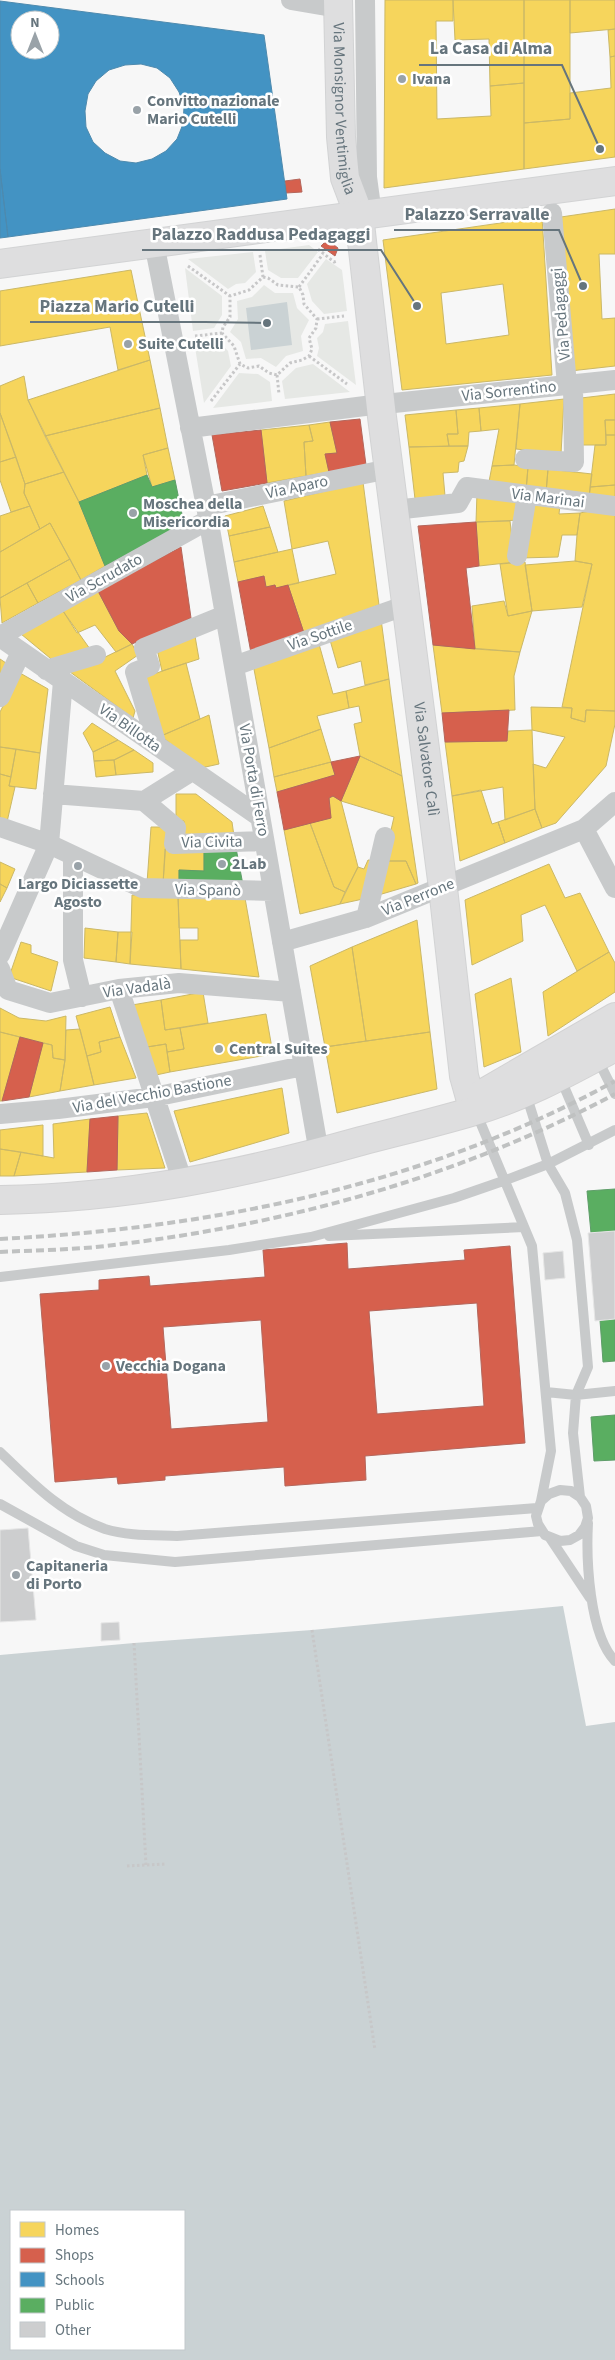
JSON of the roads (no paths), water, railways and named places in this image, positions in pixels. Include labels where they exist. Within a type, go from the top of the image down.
[{"type":"main road","name":"Via Monsignor Ventimiglia","points":[[338,4],[341,137],[344,178],[366,215]]},
{"type":"main road","points":[[0,264],[156,252],[366,215],[615,181]]},
{"type":"main road","name":"Via Salvatore Calì","points":[[366,215],[382,408],[394,510],[443,888],[464,1076],[473,1106]]},
{"type":"main road","points":[[473,1106],[615,1017]]},
{"type":"main road","points":[[0,1200],[89,1196],[183,1184],[318,1153],[431,1122],[473,1106],[526,1092],[606,1052]]},
{"type":"street","points":[[291,0],[338,4]]},
{"type":"street","name":"Via Monsignor Ventimiglia","points":[[365,0],[366,215]]},
{"type":"street","name":"Via Pedagaggi","points":[[525,459],[574,462],[570,385],[552,213]]},
{"type":"street","name":"Via Porta di Ferro","points":[[156,252],[207,513],[318,1153]]},
{"type":"street","name":"Via Sorrentino","points":[[191,433],[615,380]]},
{"type":"street","name":"Via Aparo","points":[[207,513],[389,468]]},
{"type":"street","name":"Via Marinai","points":[[394,510],[458,503],[467,487],[615,506]]},
{"type":"street","points":[[517,556],[527,495]]},
{"type":"street","name":"Via Scrudato","points":[[0,637],[207,513]]},
{"type":"street","name":"Via Sottile","points":[[234,666],[407,605]]},
{"type":"street","points":[[156,746],[135,672],[150,666],[144,648],[225,615]]},
{"type":"street","name":"Via Billotta","points":[[0,637],[260,817]]},
{"type":"street","points":[[0,698],[21,652]]},
{"type":"street","points":[[46,670],[96,655]]},
{"type":"street","points":[[0,955],[49,844],[63,681]]},
{"type":"street","points":[[54,785],[144,802],[192,771]]},
{"type":"street","name":"Via Civita","points":[[144,802],[176,828],[174,844],[264,841]]},
{"type":"street","name":"Via Perrone","points":[[282,942],[366,918],[552,843],[584,829],[615,802]]},
{"type":"street","points":[[0,827],[49,844],[73,856],[73,960],[82,997]]},
{"type":"street","points":[[584,829],[615,888]]},
{"type":"street","points":[[366,918],[385,837]]},
{"type":"street","name":"Via Spanò","points":[[73,856],[142,888],[273,891]]},
{"type":"street","name":"Via Vadalà","points":[[0,969],[8,990],[50,1004],[119,988],[179,983],[291,992]]},
{"type":"street","points":[[119,988],[183,1184]]},
{"type":"street","name":"Via del Vecchio Bastione","points":[[0,1114],[154,1097],[303,1066]]},
{"type":"lane","points":[[606,1052],[615,1094]]},
{"type":"lane","points":[[559,1076],[589,1145]]},
{"type":"lane","points":[[526,1092],[548,1164],[564,1193],[577,1240],[588,1367],[576,1395],[573,1433],[580,1497]]},
{"type":"lane","points":[[473,1106],[506,1180],[532,1246],[551,1451],[539,1505],[538,1524],[567,1561],[592,1601]]},
{"type":"lane","points":[[0,1276],[229,1250],[311,1237],[454,1198],[506,1180],[548,1164],[589,1145],[615,1130]]},
{"type":"lane","points":[[311,1237],[524,1227]]},
{"type":"lane","points":[[546,1392],[576,1395],[615,1392]]},
{"type":"lane","points":[[0,1452],[50,1499],[74,1515],[105,1529],[129,1534],[177,1536],[539,1505],[549,1494],[560,1490],[571,1491],[580,1497],[586,1506],[588,1518],[586,1549],[592,1601],[601,1638],[615,1661]]},
{"type":"lane","points":[[0,1504],[76,1546],[104,1555],[175,1562],[542,1530]]},
{"type":"lane","points":[[550,1538],[560,1541],[570,1540],[585,1528],[588,1518]]},
{"type":"railway","points":[[0,1239],[80,1233],[159,1224],[238,1212],[316,1195],[394,1174],[469,1148],[543,1117],[615,1081]]},
{"type":"railway","points":[[0,1252],[114,1245],[179,1236],[308,1210],[372,1193],[496,1150],[615,1094]]},
{"type":"place","name":"Ivana","points":[[402,79]]},
{"type":"place","name":"Convitto nazionale Mario Cutelli","points":[[137,110]]},
{"type":"place","name":"La Casa di Alma","points":[[600,149]]},
{"type":"place","name":"Palazzo Serravalle","points":[[583,286]]},
{"type":"place","name":"Palazzo Raddusa Pedagaggi","points":[[417,306]]},
{"type":"place","name":"Piazza Mario Cutelli","points":[[267,323]]},
{"type":"place","name":"Suite Cutelli","points":[[128,344]]},
{"type":"place","name":"Moschea della Misericordia","points":[[133,513]]},
{"type":"place","name":"2Lab","points":[[222,864]]},
{"type":"place","name":"Largo Diciassette Agosto","points":[[78,866]]},
{"type":"place","name":"Central Suites","points":[[219,1049]]},
{"type":"place","name":"Vecchia Dogana","points":[[106,1366]]},
{"type":"place","name":"Capitaneria di Porto","points":[[16,1575]]}]
